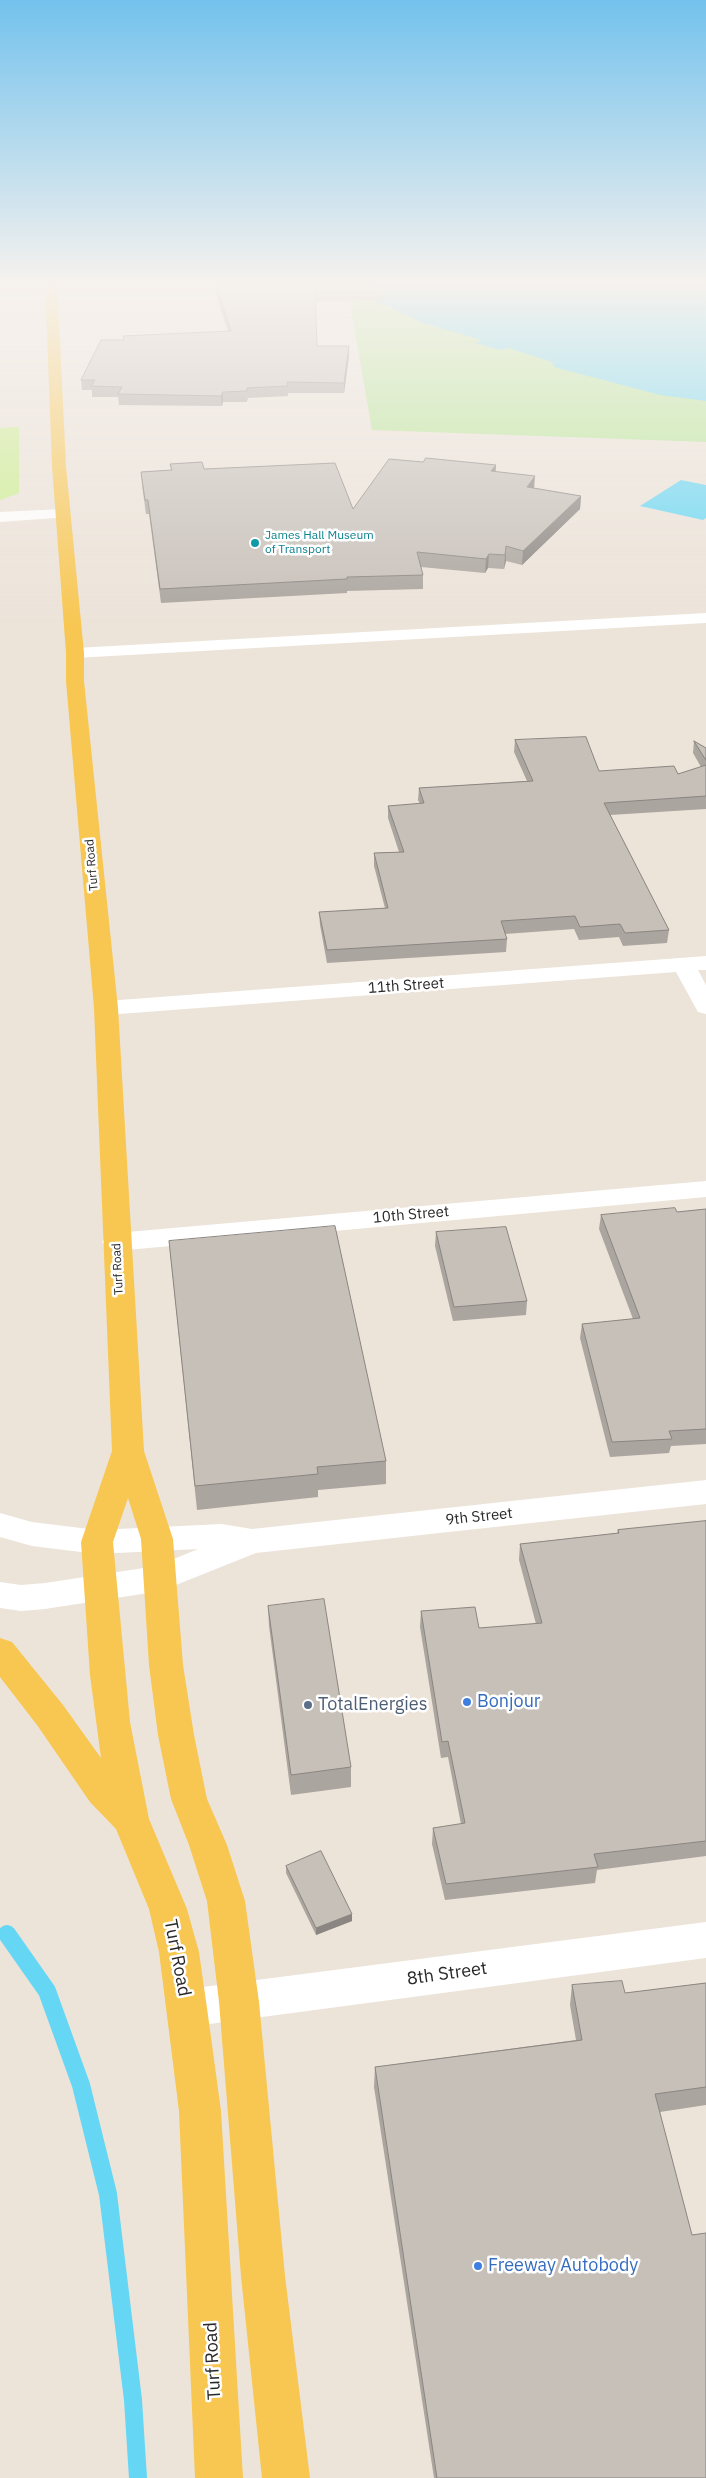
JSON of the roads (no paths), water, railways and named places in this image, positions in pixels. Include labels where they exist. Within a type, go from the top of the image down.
[{"type":"main road","name":"Turf Road","points":[[57,396],[63,514],[75,653],[75,681],[106,1008],[116,1242],[128,1451],[157,1539],[166,1665],[176,1736],[189,1799],[208,1844],[226,1901],[239,2002],[263,2276],[286,2478]]},
{"type":"main road","name":"Turf Road","points":[[128,1451],[97,1542],[112,1722],[130,1819],[168,1909],[179,1952],[187,2008],[200,2111],[219,2478]]},
{"type":"main road","points":[[0,1652],[44,1708],[103,1791],[130,1819]]},
{"type":"street","points":[[0,517],[63,514]]},
{"type":"street","points":[[75,653],[706,618]]},
{"type":"street","points":[[695,964],[706,1007]]},
{"type":"street","name":"11th Street","points":[[106,1008],[695,964]]},
{"type":"street","name":"10th Street","points":[[116,1242],[706,1189]]},
{"type":"street","name":"9th Street","points":[[0,1595],[21,1598],[161,1578],[252,1542],[706,1492]]},
{"type":"street","name":"9th Street","points":[[0,1525],[32,1534],[97,1542],[222,1536],[252,1542]]},
{"type":"street","name":"8th Street","points":[[187,2008],[706,1940]]},
{"type":"water","points":[[665,396],[706,396],[706,401]]},
{"type":"water","points":[[681,480],[706,485],[706,518],[703,520],[640,506]]},
{"type":"waterway","points":[[7,1934],[47,1991],[81,2085],[108,2194],[133,2400],[138,2478]]},
{"type":"place","name":"James Hall Museum of Transport","points":[[255,543]]},
{"type":"place","name":"Bonjour","points":[[467,1702]]},
{"type":"place","name":"TotalEnergies","points":[[308,1705]]},
{"type":"place","name":"Freeway Autobody","points":[[478,2266]]}]
